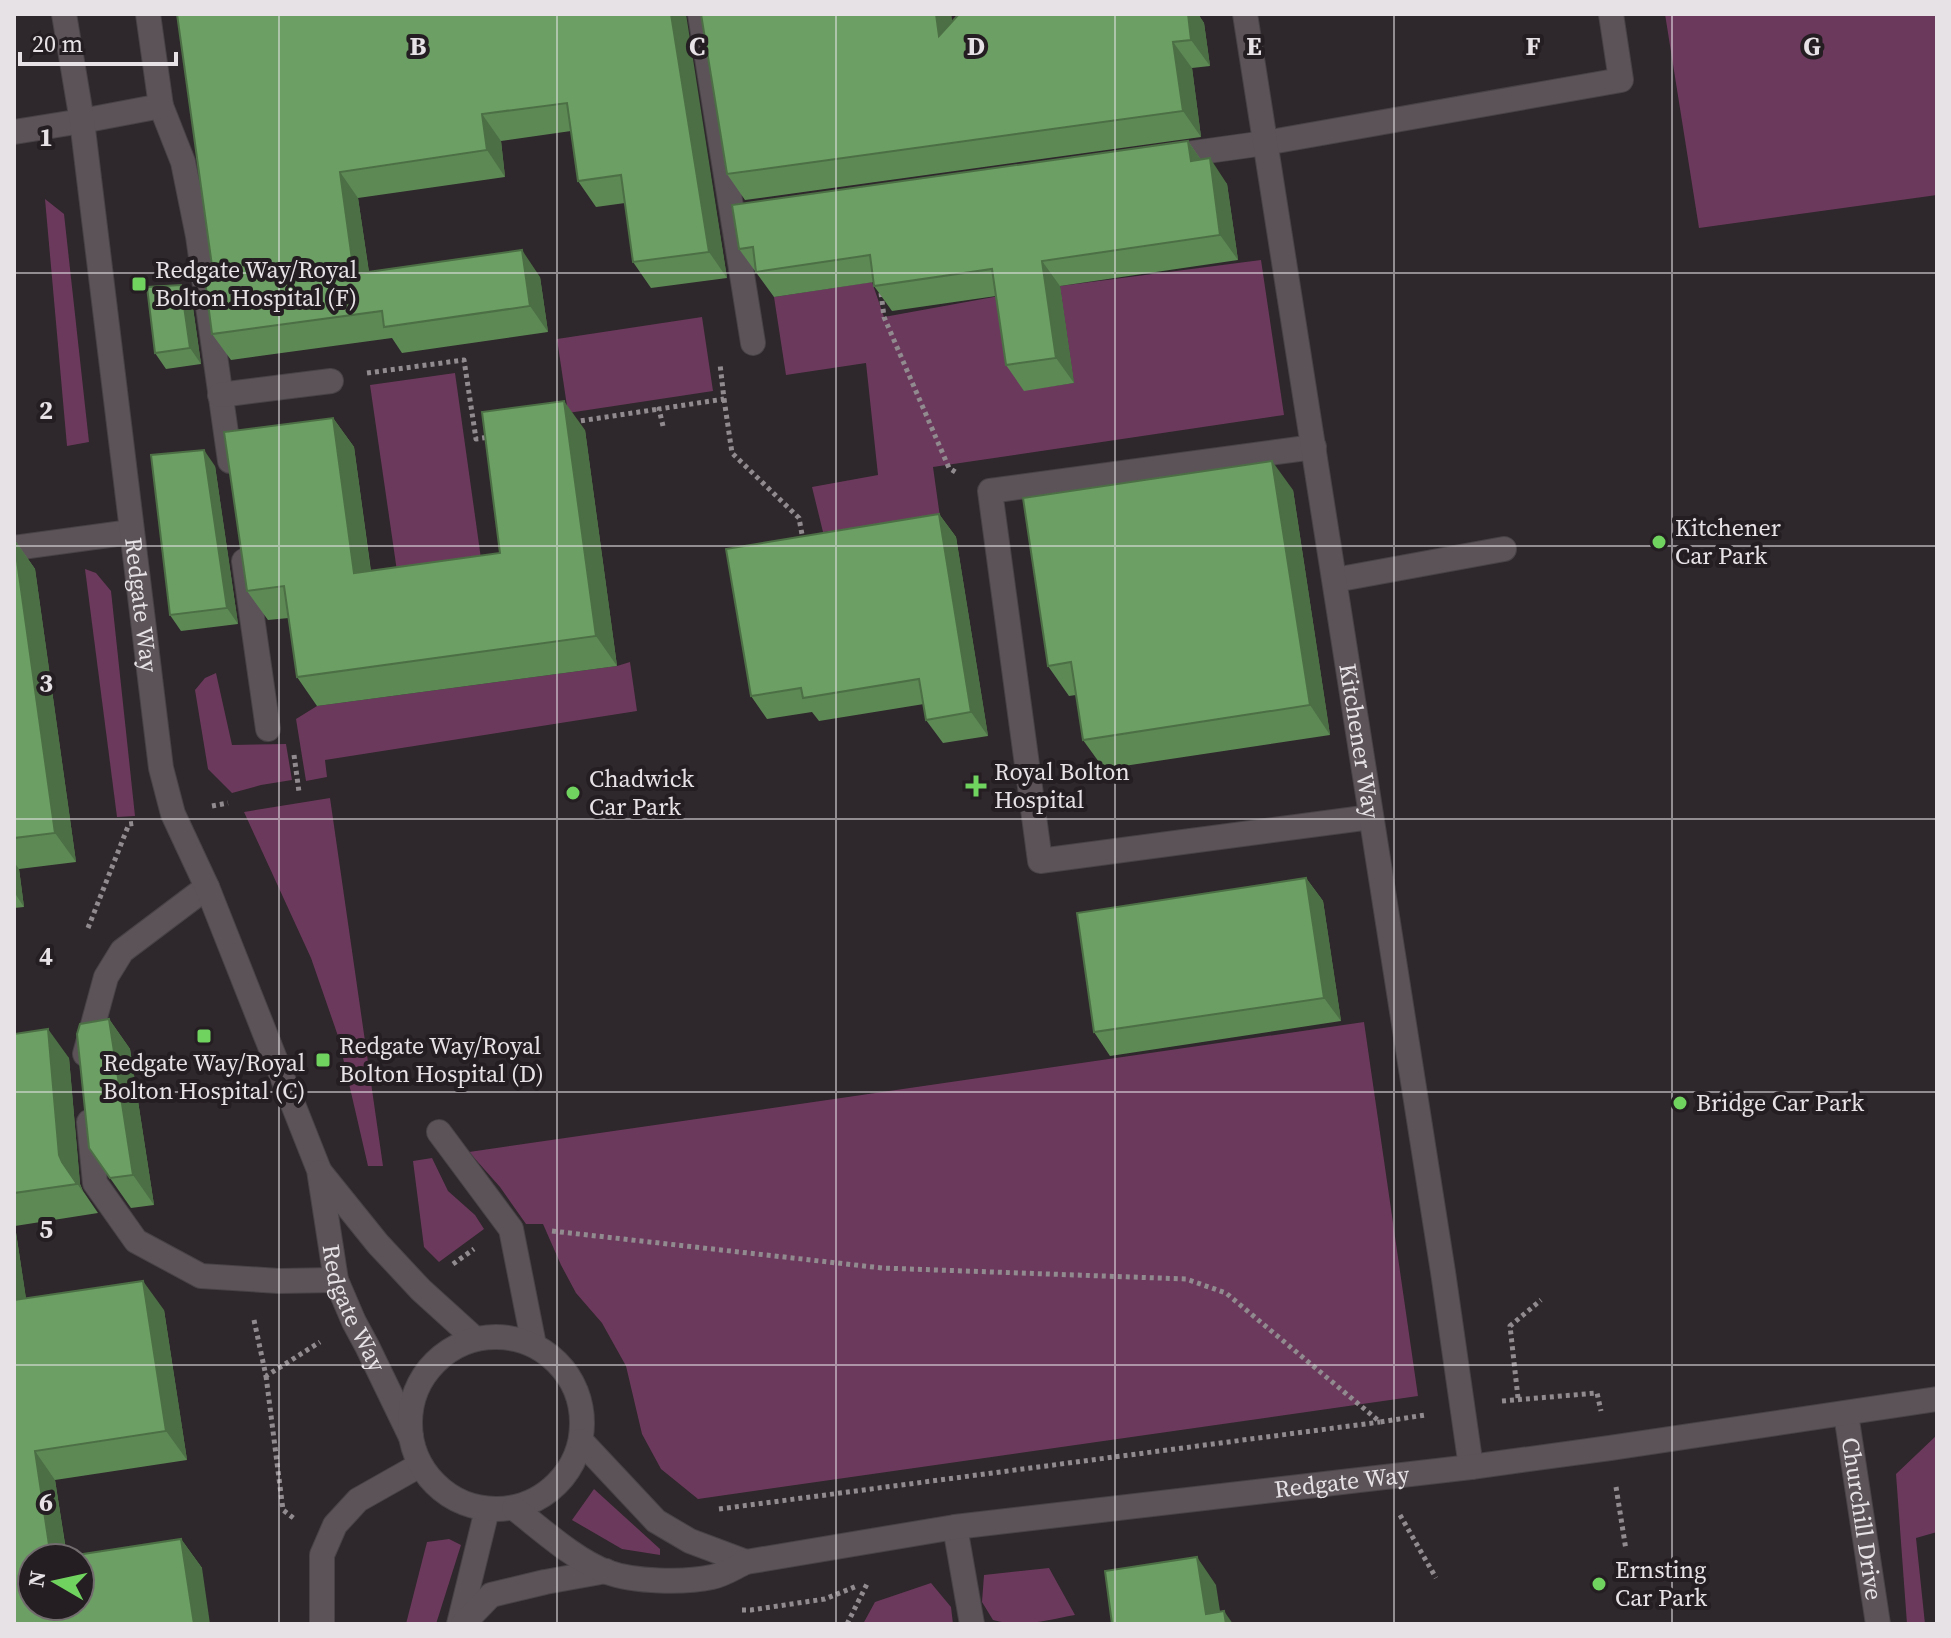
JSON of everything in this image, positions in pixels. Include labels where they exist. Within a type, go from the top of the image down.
[{"type":"street","name":"Redgate Way","points":[[64,14],[82,121],[161,768],[173,814],[207,887],[319,1170],[336,1280],[411,1437],[420,1465],[437,1487],[461,1502],[487,1510],[514,1508],[538,1500],[558,1485],[572,1465],[581,1441],[582,1412],[574,1385],[557,1361],[534,1345]]},
{"type":"street","points":[[148,14],[161,106],[183,162],[198,236],[233,486]]},
{"type":"street","points":[[700,14],[740,216],[753,343]]},
{"type":"street","name":"Kitchener Way","points":[[1245,14],[1471,1467]]},
{"type":"street","points":[[1139,160],[1265,143],[1621,80],[1611,14]]},
{"type":"street","points":[[14,132],[161,106]]},
{"type":"street","points":[[220,395],[331,381]]},
{"type":"street","points":[[1314,447],[990,491],[1040,861],[1371,817]]},
{"type":"street","points":[[240,531],[268,729]]},
{"type":"street","points":[[14,548],[131,532]]},
{"type":"street","points":[[1335,580],[1504,549]]},
{"type":"street","points":[[207,887],[122,951],[106,977],[83,1063],[95,1183],[136,1241],[201,1276],[279,1281],[336,1280]]},
{"type":"street","points":[[439,1132],[511,1229],[534,1345],[505,1337],[475,1339]]},
{"type":"street","name":"Redgate Way","points":[[319,1170],[378,1244],[421,1290],[475,1339],[451,1349],[425,1376],[410,1412],[411,1437]]},
{"type":"street","name":"Redgate Way","points":[[514,1508],[567,1549],[606,1571],[635,1578],[668,1580],[714,1577],[746,1562],[955,1527],[1471,1467],[1937,1399]]},
{"type":"street","name":"Churchill Drive","points":[[1846,1414],[1878,1624]]},
{"type":"street","points":[[581,1441],[656,1521],[690,1541],[746,1562]]},
{"type":"street","points":[[322,1624],[322,1555],[335,1525],[358,1500],[420,1465]]},
{"type":"street","points":[[461,1624],[487,1510]]},
{"type":"street","points":[[955,1527],[972,1624]]},
{"type":"street","points":[[461,1624],[491,1595],[606,1571]]},
{"type":"path","points":[[880,287],[884,317],[949,468],[990,491]]},
{"type":"path","points":[[753,343],[717,348],[732,453],[799,518],[804,549]]},
{"type":"path","points":[[331,381],[343,376],[464,360],[476,439],[491,436]]},
{"type":"path","points":[[562,424],[724,399]]},
{"type":"path","points":[[659,409],[663,426]]},
{"type":"path","points":[[83,940],[129,824],[228,803]]},
{"type":"path","points":[[421,1290],[484,1241],[546,1230],[882,1268],[1186,1279],[1226,1293],[1380,1422],[1518,1398],[1597,1393],[1610,1448],[1626,1550]]},
{"type":"path","points":[[1518,1398],[1510,1326],[1541,1300]]},
{"type":"path","points":[[253,1311],[266,1376],[283,1510],[327,1543]]},
{"type":"path","points":[[266,1376],[354,1322]]},
{"type":"path","points":[[847,1624],[868,1582]]},
{"type":"shaded area","points":[[1665,14],[1937,14],[1937,195],[1699,228]]},
{"type":"shaded area","points":[[45,199],[64,214],[89,442],[67,446]]},
{"type":"shaded area","points":[[1261,260],[1284,415],[933,467],[940,517],[823,532],[812,487],[878,475],[866,363],[786,375],[774,297],[872,282],[884,317],[1010,294],[1025,390],[1074,383],[1060,286]]},
{"type":"shaded area","points":[[702,317],[713,391],[568,413],[557,339]]},
{"type":"shaded area","points":[[455,373],[483,573],[399,585],[370,385]]},
{"type":"shaded area","points":[[85,569],[96,573],[111,591],[135,816],[117,817]]},
{"type":"shaded area","points":[[630,662],[637,711],[325,760],[327,777],[306,781],[296,719],[317,706]]},
{"type":"shaded area","points":[[216,673],[232,745],[286,744],[292,780],[232,793],[208,769],[195,690],[205,678]]},
{"type":"shaded area","points":[[330,798],[383,1166],[368,1166],[338,1036],[311,958],[244,812]]},
{"type":"shaded area","points":[[1364,1022],[1418,1396],[698,1499],[661,1469],[642,1434],[626,1366],[602,1323],[576,1293],[543,1224],[526,1224],[500,1187],[469,1152]]},
{"type":"shaded area","points":[[432,1158],[448,1191],[475,1215],[484,1229],[439,1262],[424,1247],[413,1161]]},
{"type":"shaded area","points":[[1937,1435],[1937,1532],[1916,1538],[1925,1624],[1907,1624],[1896,1474]]},
{"type":"shaded area","points":[[594,1489],[660,1549],[660,1555],[622,1549],[572,1520]]},
{"type":"shaded area","points":[[449,1539],[461,1545],[436,1624],[406,1624],[427,1542]]},
{"type":"shaded area","points":[[1049,1568],[1075,1615],[1024,1623],[993,1620],[982,1602],[984,1575]]},
{"type":"shaded area","points":[[931,1583],[951,1607],[953,1624],[863,1624],[875,1602]]},
{"type":"building","points":[[177,14],[671,14],[709,252],[633,262],[621,175],[578,181],[567,103],[482,114],[487,150],[340,172],[354,274],[522,250],[530,306],[384,327],[382,311],[212,334],[204,273],[213,273]]},
{"type":"building","points":[[701,14],[936,14],[939,36],[959,14],[1188,14],[1191,40],[1173,42],[1183,111],[727,174]]},
{"type":"building","points":[[1188,141],[1191,161],[1210,158],[1220,235],[1042,261],[1056,358],[1006,365],[992,269],[874,286],[870,255],[756,272],[753,247],[739,249],[732,205]]},
{"type":"building","points":[[181,285],[190,348],[155,353],[147,287]]},
{"type":"building","points":[[564,401],[596,636],[297,677],[284,586],[247,591],[224,432],[333,418],[354,573],[500,553],[482,412]]},
{"type":"building","points":[[204,450],[227,608],[170,615],[151,455]]},
{"type":"building","points":[[1272,461],[1310,705],[1083,740],[1071,662],[1048,666],[1023,498]]},
{"type":"building","points":[[939,514],[971,712],[926,720],[919,679],[803,698],[801,688],[751,696],[726,549]]},
{"type":"building","points":[[14,539],[55,833],[14,838]]},
{"type":"building","points":[[1306,878],[1324,998],[1094,1032],[1077,913]]},
{"type":"building","points":[[109,1019],[133,1175],[110,1178],[89,1148],[77,1034],[80,1024]]},
{"type":"building","points":[[48,1029],[59,1155],[77,1184],[14,1193],[14,1034]]},
{"type":"building","points":[[143,1281],[166,1431],[35,1451],[49,1542],[16,1542],[16,1622],[96,1622],[96,1552],[181,1539],[194,1624],[14,1624],[14,1300]]},
{"type":"building","points":[[1197,1557],[1206,1614],[1224,1611],[1226,1624],[1112,1624],[1105,1571]]},
{"type":"place","name":"Redgate Way/Royal Bolton Hospital (F)","points":[[139,284]]},
{"type":"place","name":"Kitchener Car Park","points":[[1659,542]]},
{"type":"place","name":"Royal Bolton Hospital","points":[[976,786]]},
{"type":"place","name":"Chadwick Car Park","points":[[573,793]]},
{"type":"place","name":"Redgate Way/Royal Bolton Hospital (C)","points":[[204,1036]]},
{"type":"place","name":"Redgate Way/Royal Bolton Hospital (D)","points":[[323,1060]]},
{"type":"place","name":"Bridge Car Park","points":[[1680,1103]]},
{"type":"place","name":"Ernsting Car Park","points":[[1599,1584]]}]
